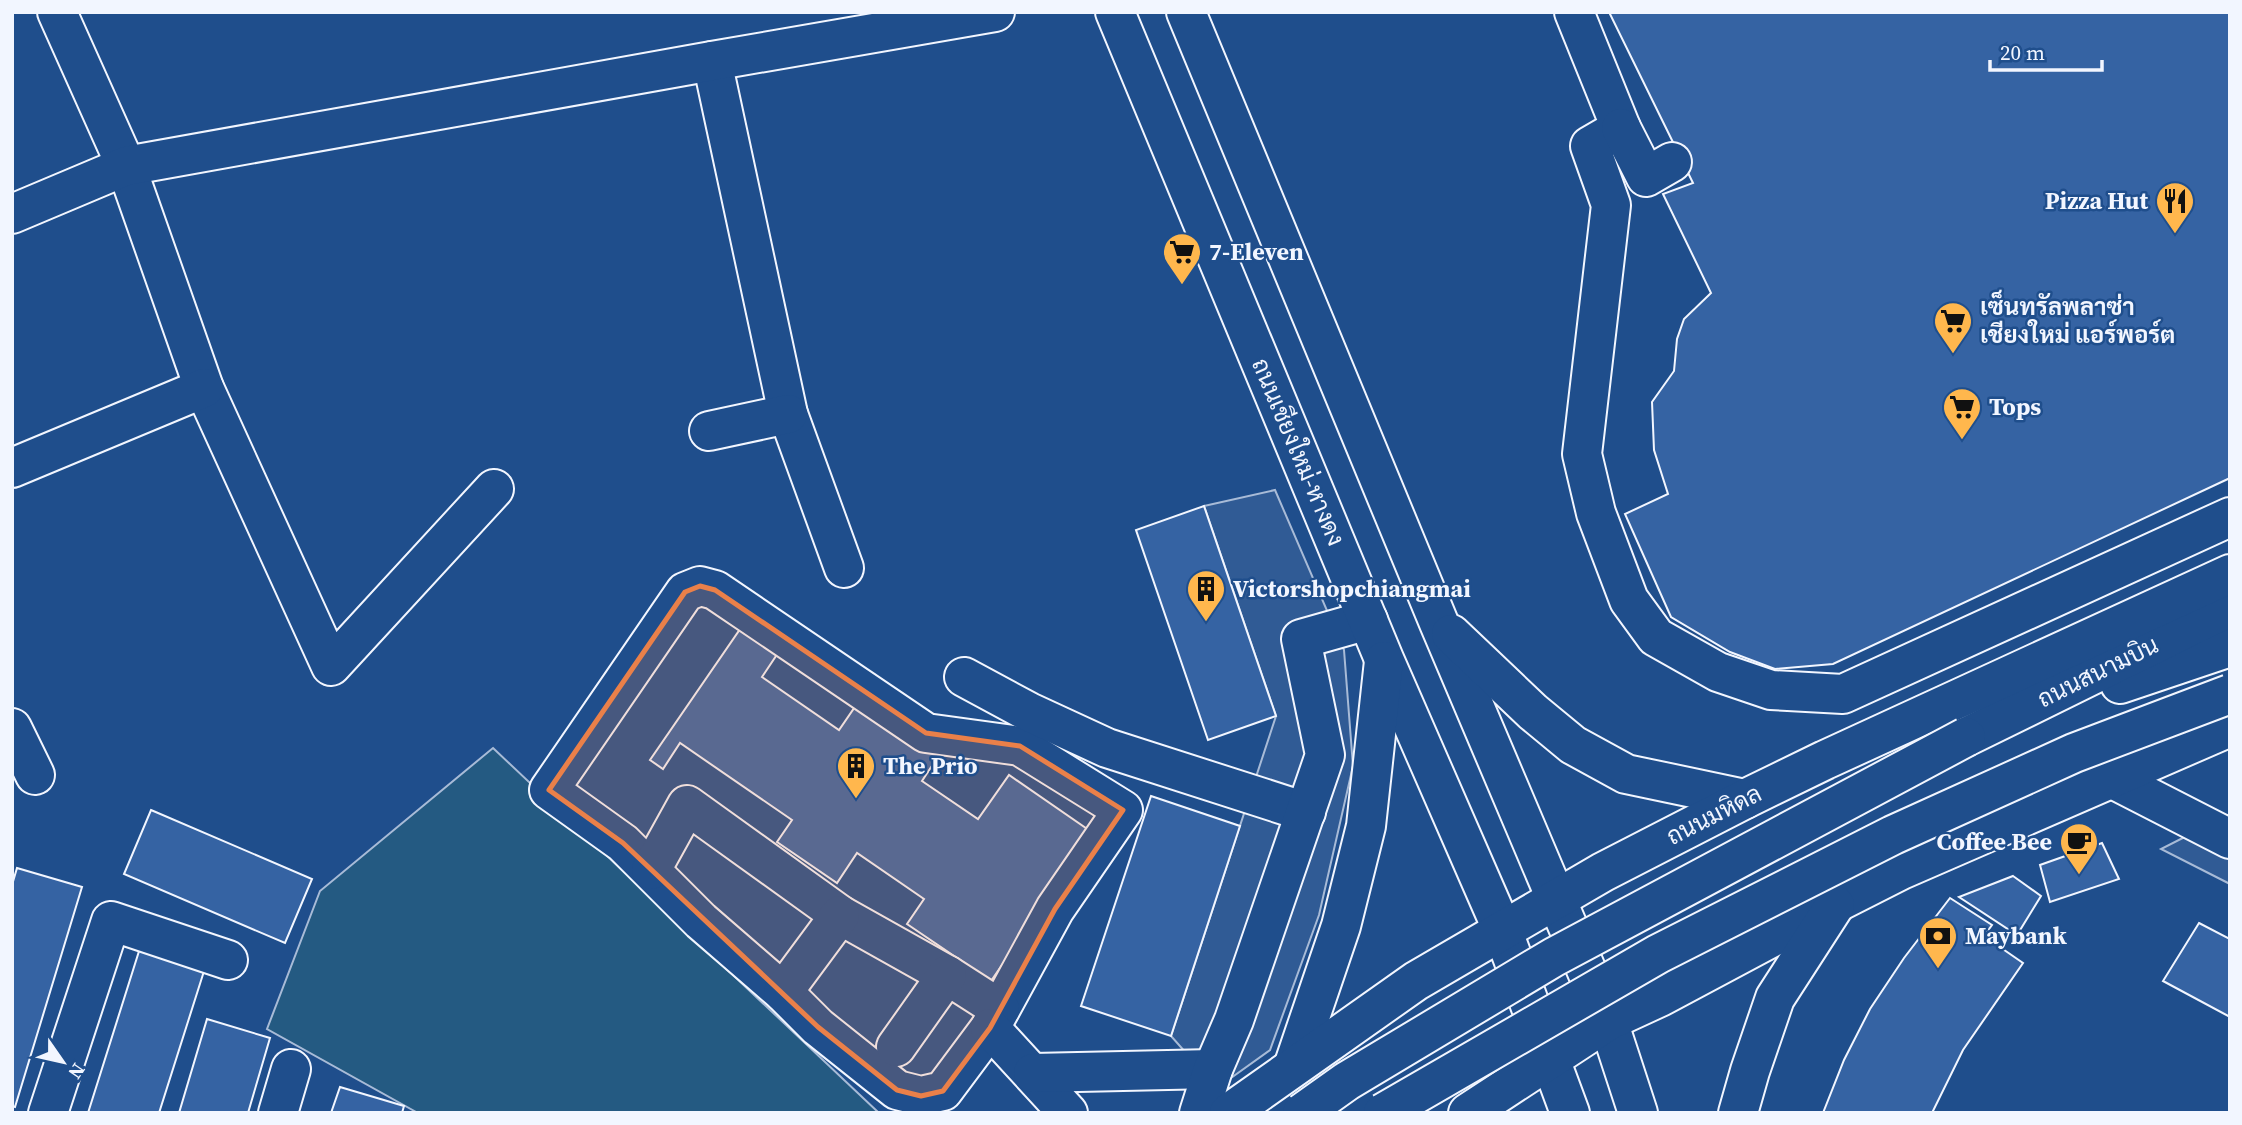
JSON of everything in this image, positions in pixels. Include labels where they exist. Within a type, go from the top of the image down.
[{"type":"main road","points":[[57,12],[126,166],[204,388],[331,666],[494,489]]},
{"type":"main road","points":[[12,214],[126,166],[995,12]]},
{"type":"main road","name":"ถนนเชียงใหม่-หางดง","points":[[1115,12],[1384,659],[1502,929],[1570,1113]]},
{"type":"main road","points":[[1186,12],[1439,623],[1608,1021],[1638,1113]]},
{"type":"main road","points":[[1574,12],[1621,128],[1646,177],[1672,162]]},
{"type":"main road","points":[[712,61],[788,414],[844,568]]},
{"type":"main road","points":[[1621,128],[1590,146],[1611,205],[1582,454],[1596,513],[1629,600],[1656,637],[1718,672],[1772,690],[1843,694],[2230,517]]},
{"type":"main road","points":[[12,468],[204,388]]},
{"type":"main road","points":[[709,431],[788,414]]},
{"type":"main road","name":"ถนนมหิดล","points":[[1229,1113],[1416,981],[1555,898],[1745,799],[2230,574]]},
{"type":"main road","points":[[700,586],[715,590],[926,733],[1020,746],[1123,810],[1055,909],[995,1018],[943,1091],[921,1096],[897,1090],[818,1027],[783,992],[701,921],[623,843],[549,790],[685,592],[700,586]]},
{"type":"main road","points":[[2064,593],[2090,637]]},
{"type":"main road","name":"ถนนสนามบิน","points":[[1966,737],[2230,607]]},
{"type":"main road","points":[[1199,1113],[1213,1069],[1234,1020],[1325,755],[1301,639],[1368,620]]},
{"type":"main road","points":[[1439,623],[1533,712],[1573,745],[1626,774],[1745,799]]},
{"type":"main road","name":"ถนนมหิดล","points":[[1302,1113],[1347,1081],[1554,957],[1966,737],[2230,647]]},
{"type":"main road","points":[[1293,1067],[1341,926],[1366,827],[1384,659]]},
{"type":"main road","points":[[964,677],[1029,712],[1107,748],[1306,812]]},
{"type":"main road","points":[[1383,1113],[1658,954],[1894,835],[2074,753],[2230,694]]},
{"type":"main road","points":[[1468,1113],[1608,1021],[1660,997],[1901,870],[2230,727]]},
{"type":"main road","points":[[12,728],[35,775]]},
{"type":"main road","points":[[2111,778],[2230,839]]},
{"type":"main road","points":[[651,870],[687,805],[839,915],[947,975],[995,1018],[1033,1073],[1068,1113]]},
{"type":"main road","points":[[1738,1113],[1749,1070],[1775,998],[1836,903]]},
{"type":"main road","points":[[783,992],[839,915]]},
{"type":"main road","points":[[48,1113],[111,921],[228,960]]},
{"type":"main road","points":[[895,1047],[947,975]]},
{"type":"main road","points":[[278,1113],[291,1069]]},
{"type":"main road","points":[[1033,1073],[1213,1069]]},
{"type":"highlighted area","points":[[700,586],[715,590],[926,733],[1020,746],[1123,810],[1055,909],[990,1028],[943,1091],[921,1096],[897,1090],[818,1027],[623,843],[549,790],[685,592]]},
{"type":"shaded area","points":[[1275,490],[1344,650],[1353,766],[1319,915],[1270,1050],[1217,1088],[1171,1036],[1276,716],[1204,506]]},
{"type":"shaded area","points":[[493,748],[879,1113],[418,1113],[267,1029],[320,891]]},
{"type":"shaded area","points":[[2230,814],[2230,884],[2161,849]]},
{"type":"building","name":"เซ็นทรัลพลาซ่า เชียงใหม่ แอร์พอร์ต","points":[[1609,12],[2230,12],[2230,478],[1833,664],[1775,669],[1730,652],[1671,617],[1625,514],[1668,494],[1654,450],[1652,402],[1674,371],[1677,339],[1684,319],[1711,293],[1663,194],[1693,183]]},
{"type":"building","name":"Victorshopchiangmai","points":[[1204,506],[1276,716],[1208,740],[1136,530]]},
{"type":"building","name":"The Prio","points":[[745,622],[782,647],[762,677],[839,730],[859,701],[939,755],[922,781],[978,819],[1009,775],[1093,833],[991,981],[907,924],[924,899],[857,853],[837,883],[777,842],[792,820],[680,743],[663,769],[650,760]]},
{"type":"building","points":[[1151,796],[1240,826],[1171,1036],[1081,1006]]},
{"type":"building","points":[[151,810],[312,879],[285,943],[124,874]]},
{"type":"building","points":[[2102,843],[2119,879],[2050,902],[2040,865]]},
{"type":"building","points":[[17,868],[82,887],[15,1107],[12,1106],[12,885]]},
{"type":"building","points":[[2013,876],[2041,896],[2017,935],[1959,897]]},
{"type":"building","points":[[1950,898],[1992,925],[1984,936],[2023,963],[1963,1050],[1932,1113],[1823,1113],[1844,1060],[1870,1009],[1904,958]]},
{"type":"building","points":[[2199,923],[2230,939],[2230,1017],[2163,981]]},
{"type":"building","points":[[140,948],[205,968],[159,1113],[88,1113]]},
{"type":"building","points":[[207,1019],[270,1038],[248,1113],[179,1113]]},
{"type":"building","points":[[340,1087],[404,1106],[402,1113],[331,1113]]},
{"type":"place","name":"Pizza Hut","points":[[2175,235]]},
{"type":"place","name":"7-Eleven","points":[[1182,286]]},
{"type":"place","name":"เซ็นทรัลพลาซ่า เชียงใหม่ แอร์พอร์ต","points":[[1953,355]]},
{"type":"place","name":"Tops","points":[[1962,441]]},
{"type":"place","name":"Victorshopchiangmai","points":[[1206,623]]},
{"type":"place","name":"The Prio","points":[[856,800]]},
{"type":"place","name":"Coffee Bee","points":[[2079,876]]},
{"type":"place","name":"Maybank","points":[[1938,970]]}]
